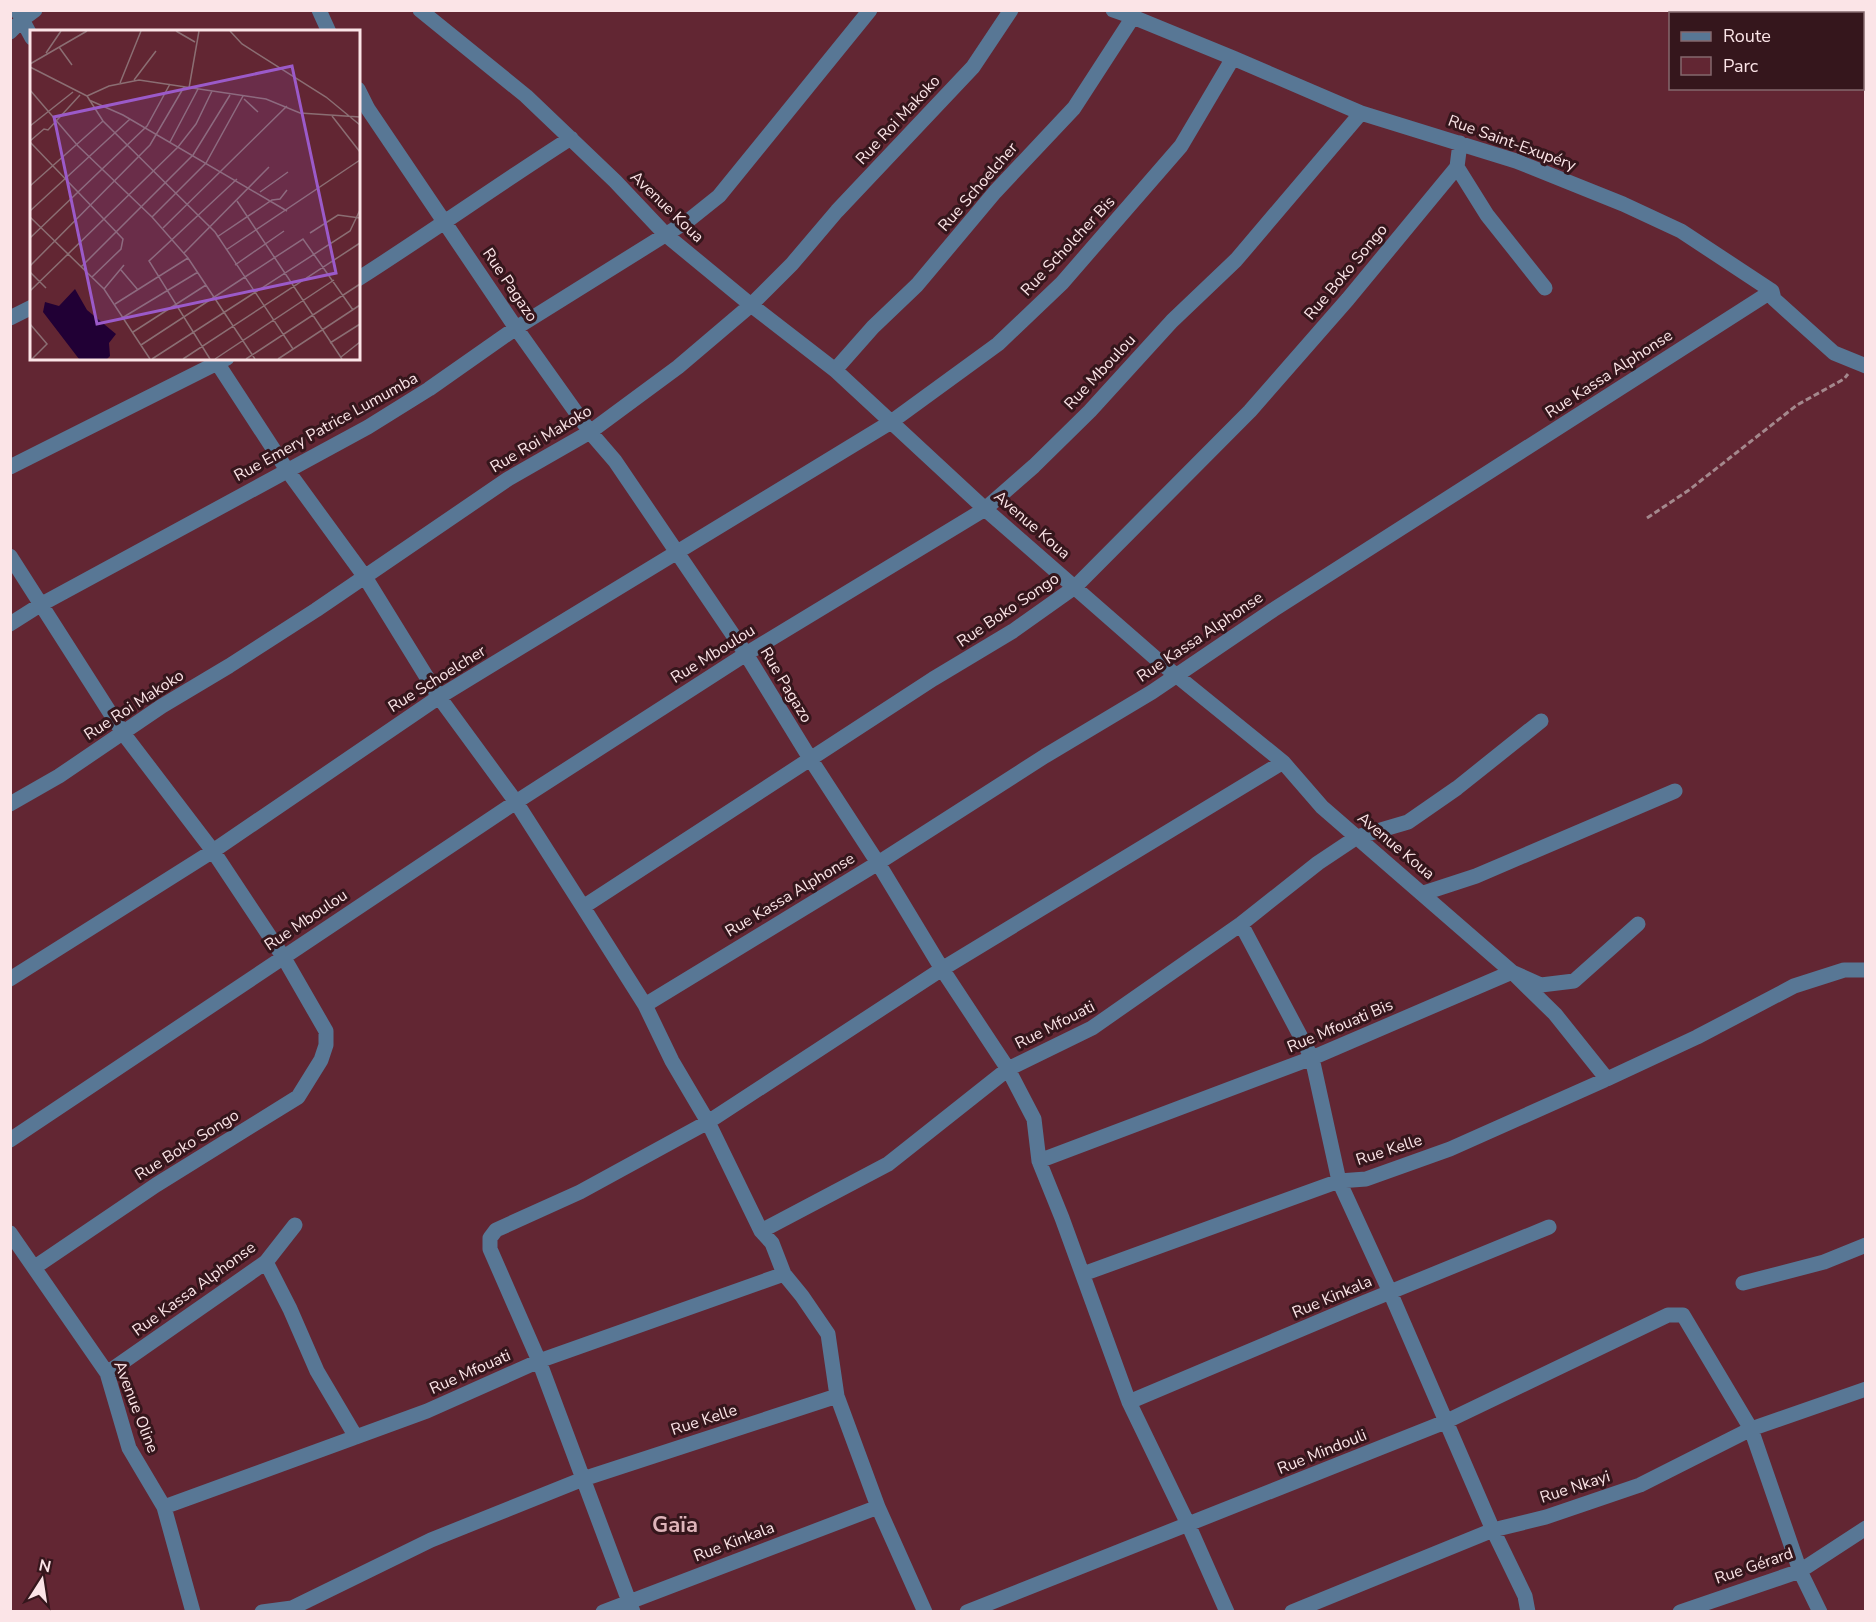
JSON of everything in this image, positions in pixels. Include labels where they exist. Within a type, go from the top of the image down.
[{"type":"street","points":[[319,10],[328,30]]},
{"type":"street","name":"Avenue Koua","points":[[420,10],[526,96],[571,138],[666,235],[835,370],[985,509],[1161,663],[1283,762],[1322,807],[1512,972],[1555,1014],[1607,1080]]},
{"type":"street","name":"Rue Emery Patrice Lumumba","points":[[10,624],[40,605],[368,427],[412,400],[516,328],[689,220],[719,196],[870,10]]},
{"type":"street","name":"Rue Roi Makoko","points":[[10,804],[59,777],[123,733],[365,577],[508,479],[590,432],[678,367],[751,305],[792,264],[837,211],[973,67],[1011,10]]},
{"type":"street","name":"Rue Saint-Exupéry","points":[[1113,10],[1361,113],[1516,161],[1623,204],[1681,231],[1772,291],[1774,299],[1834,354],[1862,365]]},
{"type":"street","points":[[10,32],[25,13]]},
{"type":"street","points":[[25,13],[30,31]]},
{"type":"street","name":"Rue Schoelcher","points":[[835,370],[873,327],[917,285],[995,192],[1074,108],[1133,17]]},
{"type":"street","name":"Rue Scholcher Bis","points":[[891,422],[998,344],[1062,283],[1181,146],[1233,58]]},
{"type":"street","name":"Rue Pagazo","points":[[363,112],[446,222],[516,328],[590,432],[615,461],[746,654],[942,969],[1008,1069],[1034,1119],[1039,1161],[1130,1402],[1227,1611]]},
{"type":"street","name":"Rue Mboulou","points":[[10,1140],[516,802],[746,654],[985,509],[1034,466],[1090,411],[1172,321],[1236,260],[1361,113]]},
{"type":"street","points":[[360,278],[571,138]]},
{"type":"street","points":[[1460,143],[1457,167],[1487,215],[1545,288]]},
{"type":"street","name":"Rue Boko Songo","points":[[583,907],[933,680],[1013,631],[1075,587],[1250,411],[1348,299],[1457,167]]},
{"type":"street","name":"Rue Kassa Alphonse","points":[[645,1005],[878,863],[1045,756],[1178,675],[1273,610],[1772,291]]},
{"type":"street","points":[[10,318],[30,308]]},
{"type":"street","points":[[10,467],[219,360],[287,470],[365,577],[439,697],[516,802],[645,1005],[672,1061],[708,1122],[761,1231],[772,1243],[783,1270],[828,1334],[837,1396],[878,1507],[925,1611]]},
{"type":"street","name":"Rue Schoelcher","points":[[10,979],[213,851],[439,697],[891,422]]},
{"type":"street","points":[[10,556],[123,733],[213,851],[284,958]]},
{"type":"street","name":"Rue Mfouati","points":[[761,1231],[888,1164],[1008,1069],[1092,1028],[1241,924],[1318,863],[1357,837],[1408,822],[1457,788],[1541,721]]},
{"type":"street","points":[[631,1606],[539,1361],[490,1249],[490,1238],[496,1230],[580,1192],[708,1122],[942,969],[1283,762]]},
{"type":"street","points":[[1424,894],[1476,876],[1675,791]]},
{"type":"street","points":[[1241,924],[1312,1058],[1339,1181],[1390,1292],[1492,1530],[1525,1596],[1528,1611]]},
{"type":"street","points":[[1512,972],[1541,985],[1574,981],[1638,924]]},
{"type":"street","name":"Rue Boko Songo","points":[[35,1267],[156,1185],[298,1097],[321,1060],[326,1045],[326,1030],[284,958]]},
{"type":"street","name":"Rue Kelle","points":[[1083,1274],[1339,1181],[1366,1179],[1450,1149],[1607,1080],[1697,1037],[1794,986],[1844,970],[1866,970]]},
{"type":"street","name":"Rue Mfouati Bis","points":[[1039,1161],[1312,1058],[1512,972]]},
{"type":"street","name":"Rue Kassa Alphonse","points":[[107,1373],[266,1262],[295,1226]]},
{"type":"street","name":"Rue Kinkala","points":[[1130,1402],[1549,1227]]},
{"type":"street","name":"Avenue Oline","points":[[10,1233],[107,1373],[129,1448],[164,1507],[193,1611]]},
{"type":"street","points":[[1743,1283],[1824,1262],[1866,1245]]},
{"type":"street","points":[[266,1262],[290,1309],[317,1371],[356,1437]]},
{"type":"street","name":"Rue Mfouati","points":[[164,1507],[427,1411],[539,1361],[783,1270]]},
{"type":"street","name":"Rue Mindouli","points":[[967,1611],[1445,1422],[1668,1315],[1683,1315],[1751,1430]]},
{"type":"street","name":"Rue Nkayi","points":[[1292,1611],[1492,1530],[1546,1517],[1640,1485],[1751,1430],[1866,1389]]},
{"type":"street","name":"Rue Kelle","points":[[262,1611],[292,1608],[431,1540],[583,1479],[837,1396]]},
{"type":"street","points":[[1751,1430],[1800,1571],[1820,1611]]},
{"type":"street","name":"Rue Kinkala","points":[[603,1611],[631,1606],[878,1507]]},
{"type":"street","name":"Rue Gérard","points":[[1680,1611],[1800,1571],[1866,1528]]},
{"type":"path","points":[[1647,518],[1689,490],[1797,405],[1844,379],[1862,365]]},
{"type":"green space","points":[[11,11],[1865,11],[1865,1611],[11,1611]]},
{"type":"district","name":"Gaïa","points":[[675,1525]]}]
